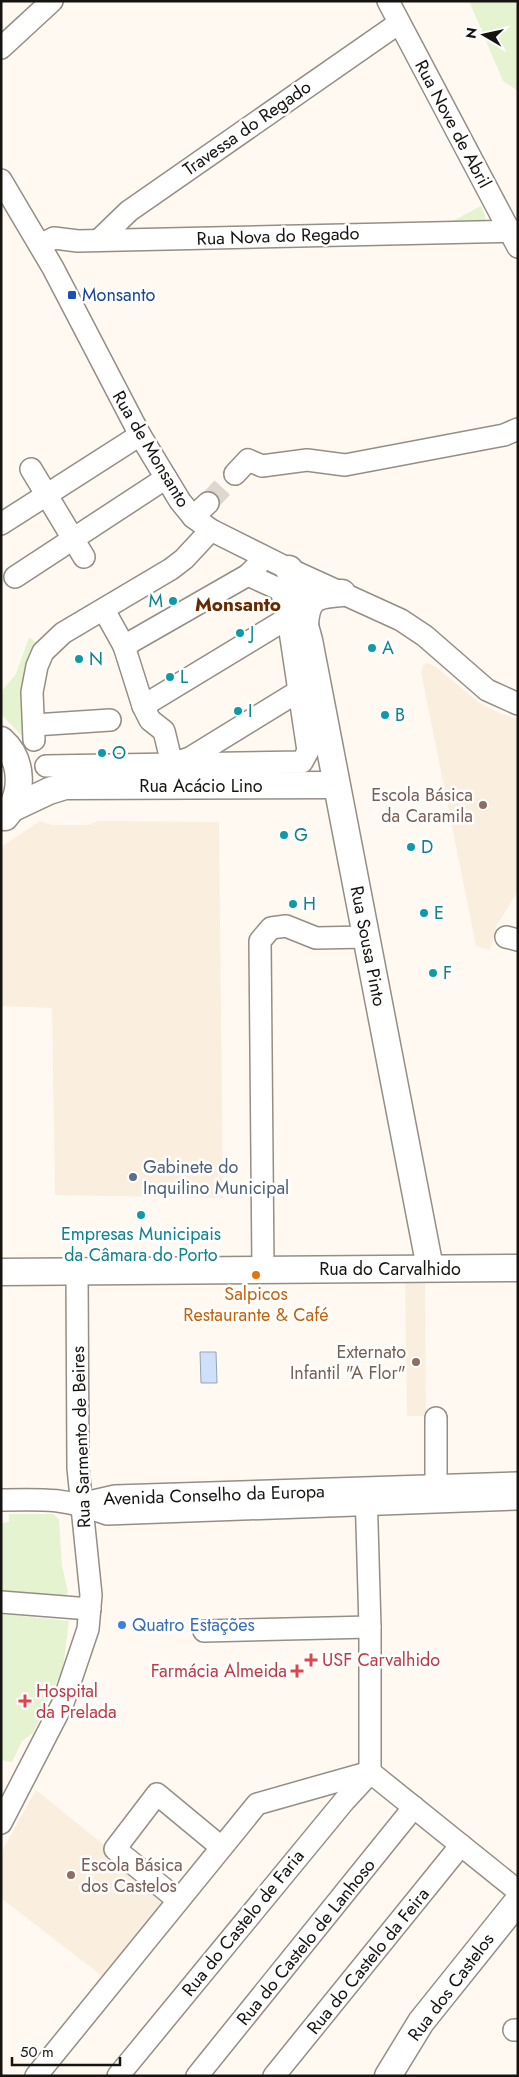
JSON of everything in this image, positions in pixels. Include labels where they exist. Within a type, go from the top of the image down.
[{"type":"main road","name":"Rua Sousa Pinto","points":[[289,569],[297,621],[336,785],[367,937],[430,1268]]},
{"type":"main road","name":"Rua Sousa Pinto","points":[[297,621],[310,602],[323,594],[342,594]]},
{"type":"main road","name":"Rua Acácio Lino","points":[[8,749],[36,772],[65,786]]},
{"type":"main road","points":[[7,814],[19,788],[19,773],[8,749]]},
{"type":"main road","name":"Rua Acácio Lino","points":[[7,814],[49,791],[65,786],[336,785]]},
{"type":"main road","name":"Rua do Carvalhido","points":[[1,1272],[518,1268]]},
{"type":"main road","name":"Rua dos Castelos","points":[[388,2076],[421,2022],[518,1901]]},
{"type":"street","points":[[1,48],[52,1]]},
{"type":"street","name":"Rua Nove de Abril","points":[[388,1],[515,236]]},
{"type":"street","name":"Travessa do Regado","points":[[100,239],[129,211],[399,23]]},
{"type":"street","name":"Rua de Monsanto","points":[[1,180],[40,245],[140,435],[166,478],[200,510],[211,530],[289,569],[401,620],[425,636],[488,690],[518,704]]},
{"type":"street","name":"Rua Nova do Regado","points":[[40,245],[54,238],[78,241],[100,239],[515,236]]},
{"type":"street","points":[[235,474],[248,460],[262,466],[308,460],[344,465],[504,435],[518,429]]},
{"type":"street","points":[[1,524],[140,435]]},
{"type":"street","points":[[31,469],[78,548]]},
{"type":"street","points":[[15,576],[78,548],[166,478]]},
{"type":"street","points":[[110,720],[34,733],[32,692],[37,666],[43,652],[63,633],[104,610],[184,559],[211,530]]},
{"type":"street","points":[[124,646],[248,575],[265,557]]},
{"type":"street","points":[[46,766],[302,762],[308,751],[292,648],[297,621],[281,590],[248,575]]},
{"type":"street","points":[[104,610],[124,646],[143,706],[150,720],[164,731],[172,764]]},
{"type":"street","points":[[143,706],[244,645],[297,621]]},
{"type":"street","points":[[244,645],[292,648]]},
{"type":"street","points":[[172,764],[190,758],[299,691]]},
{"type":"street","points":[[263,1269],[260,941],[271,928],[286,926],[316,938],[367,937]]},
{"type":"street","name":"Rua Sarmento de Beires","points":[[1,1823],[63,1703],[88,1629],[91,1595],[80,1504],[77,1271]]},
{"type":"street","points":[[436,1418],[436,1486]]},
{"type":"street","name":"Avenida Conselho da Europa","points":[[366,1497],[436,1486],[518,1483]]},
{"type":"street","points":[[366,1497],[370,1627],[370,1772]]},
{"type":"street","name":"Avenida Conselho da Europa","points":[[1,1500],[56,1499],[80,1504],[107,1514],[366,1497],[518,1499]]},
{"type":"street","points":[[1,1602],[90,1609]]},
{"type":"street","points":[[204,1631],[370,1627]]},
{"type":"street","points":[[370,1772],[518,1891]]},
{"type":"street","points":[[36,2076],[257,1804],[370,1772]]},
{"type":"street","name":"Rua do Castelo de Faria","points":[[118,2076],[370,1772]]},
{"type":"street","points":[[178,1900],[115,1848],[156,1794],[221,1847]]},
{"type":"street","name":"Rua do Castelo de Lanhoso","points":[[197,2076],[414,1807]]},
{"type":"street","name":"Rua do Castelo da Feira","points":[[274,2076],[461,1845]]},
{"type":"shaded area","name":"Escola Básica da Caramila","points":[[428,663],[436,667],[477,701],[496,712],[518,719],[518,891],[497,925],[490,950],[476,946],[421,672],[424,664]]},
{"type":"shaded area","points":[[40,821],[52,825],[88,825],[99,821],[219,822],[223,1198],[55,1195],[52,1008],[1,1006],[1,847]]},
{"type":"shaded area","name":"Externato Infantil \"A Flor\"","points":[[405,1282],[425,1282],[426,1416],[407,1416]]},
{"type":"shaded area","name":"Escola Básica dos Castelos","points":[[36,1790],[167,1896],[102,1976],[1,1898],[1,1853]]},
{"type":"green space","points":[[469,1],[518,1],[518,91],[503,81]]},
{"type":"green space","points":[[481,206],[485,215],[485,224],[445,225]]},
{"type":"green space","points":[[29,637],[39,645],[24,702],[22,736],[1,714],[1,692],[16,674]]},
{"type":"green space","points":[[9,1514],[53,1514],[59,1519],[62,1566],[68,1592],[64,1599],[1,1594],[1,1523],[9,1522]]},
{"type":"green space","name":"Hospital da Prelada","points":[[1,1614],[69,1621],[63,1668],[33,1733],[22,1741],[12,1762],[1,1760]]},
{"type":"water","points":[[200,1352],[216,1352],[217,1383],[201,1383]]},
{"type":"tunnel","points":[[208,503],[235,474]]},
{"type":"place","name":"Monsanto","points":[[72,295]]},
{"type":"place","name":"M","points":[[173,601]]},
{"type":"place","name":"J","points":[[240,633]]},
{"type":"place","name":"A","points":[[372,648]]},
{"type":"place","name":"N","points":[[79,659]]},
{"type":"place","name":"L","points":[[170,677]]},
{"type":"place","name":"I","points":[[238,711]]},
{"type":"place","name":"B","points":[[385,715]]},
{"type":"place","name":"O","points":[[102,753]]},
{"type":"place","name":"Escola Básica da Caramila","points":[[483,805]]},
{"type":"place","name":"G","points":[[284,835]]},
{"type":"place","name":"D","points":[[411,847]]},
{"type":"place","name":"H","points":[[293,904]]},
{"type":"place","name":"E","points":[[424,913]]},
{"type":"place","name":"F","points":[[433,973]]},
{"type":"place","name":"Gabinete do Inquilino Municipal","points":[[133,1177]]},
{"type":"place","name":"Empresas Municipais da Câmara do Porto","points":[[141,1215]]},
{"type":"place","name":"Salpicos Restaurante & Café","points":[[256,1275]]},
{"type":"place","name":"Externato Infantil \"A Flor\"","points":[[416,1362]]},
{"type":"place","name":"Quatro Estações","points":[[122,1625]]},
{"type":"place","name":"USF Carvalhido","points":[[311,1660]]},
{"type":"place","name":"Farmácia Almeida","points":[[297,1671]]},
{"type":"place","name":"Hospital da Prelada","points":[[25,1701]]},
{"type":"place","name":"Escola Básica dos Castelos","points":[[71,1875]]},
{"type":"district","name":"Monsanto","points":[[238,604]]}]
